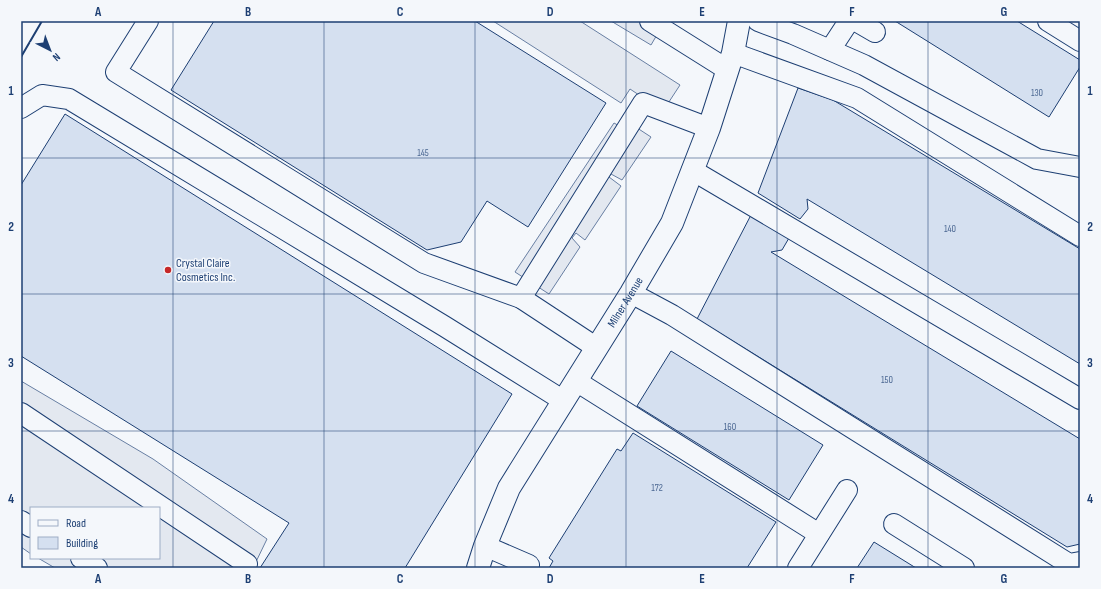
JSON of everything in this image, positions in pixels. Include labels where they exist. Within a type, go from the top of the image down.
[{"type":"main road","name":"Milner Avenue","points":[[478,568],[485,546],[509,488],[631,293],[672,223],[709,128],[730,61],[739,21]]},
{"type":"lane","points":[[148,21],[116,72],[424,264],[521,298],[596,348]]},
{"type":"lane","points":[[650,21],[730,61],[857,98],[1080,236]]},
{"type":"lane","points":[[758,21],[796,28],[830,50],[864,65],[1037,159],[1080,167]]},
{"type":"lane","points":[[830,50],[848,21]]},
{"type":"lane","points":[[856,21],[875,32]]},
{"type":"lane","points":[[1048,21],[1080,42]]},
{"type":"lane","points":[[21,108],[42,95],[68,99],[438,322],[564,401]]},
{"type":"lane","points":[[521,298],[643,103],[709,128]]},
{"type":"lane","points":[[692,170],[1080,399]]},
{"type":"lane","points":[[631,293],[672,315],[1069,564],[1080,562]]},
{"type":"lane","points":[[576,381],[819,534]]},
{"type":"lane","points":[[21,413],[247,564],[245,568]]},
{"type":"lane","points":[[798,568],[847,490]]},
{"type":"lane","points":[[21,521],[30,526]]},
{"type":"lane","points":[[894,524],[964,568]]},
{"type":"lane","points":[[485,546],[529,565],[527,568]]},
{"type":"lane","points":[[83,559],[97,568]]},
{"type":"shaded area","points":[[493,21],[580,21],[680,85],[663,111],[630,89],[621,103]]},
{"type":"shaded area","points":[[611,21],[665,21],[651,45]]},
{"type":"shaded area","points":[[628,122],[651,137],[622,180],[611,174],[609,177],[621,186],[585,240],[576,233],[572,238],[580,247],[549,294],[515,272],[614,123],[623,128]]},
{"type":"shaded area","points":[[21,381],[153,459],[267,539],[253,568],[55,568],[40,559],[160,559],[160,507],[30,507],[30,553],[21,547]]},
{"type":"building","points":[[214,21],[475,21],[606,103],[528,227],[487,201],[461,242],[427,250],[171,90]]},
{"type":"building","points":[[895,21],[1017,21],[1080,60],[1080,67],[1049,117]]},
{"type":"building","points":[[798,88],[833,100],[1080,249],[1080,364],[807,199],[808,209],[800,219],[758,193]]},
{"type":"building","name":"Crystal Claire Cosmetics Inc.","points":[[65,114],[512,394],[405,568],[260,568],[289,523],[21,356],[21,185]]},
{"type":"building","points":[[752,213],[789,238],[782,250],[771,252],[1080,439],[1080,544],[1067,547],[697,319]]},
{"type":"building","points":[[671,351],[823,445],[789,500],[637,406]]},
{"type":"building","points":[[633,433],[776,522],[747,568],[549,568],[553,561],[549,558],[617,449],[621,451]]},
{"type":"building","points":[[874,542],[916,568],[857,568]]},
{"type":"wall","points":[[21,57],[42,21]]},
{"type":"place","name":"Crystal Claire Cosmetics Inc.","points":[[168,270]]}]
